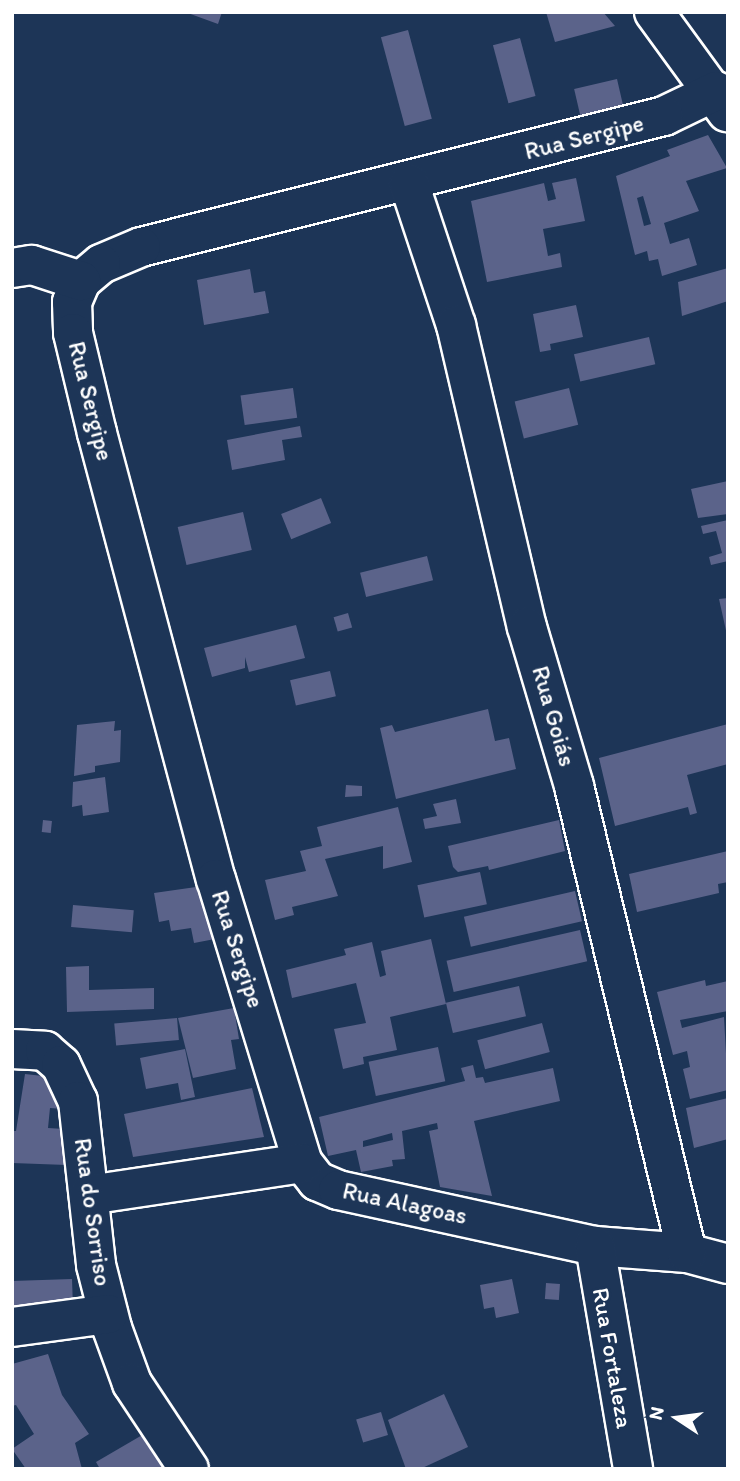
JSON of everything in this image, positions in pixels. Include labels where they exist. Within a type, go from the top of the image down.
[{"type":"street","points":[[654,12],[722,102]]},
{"type":"street","name":"Rua Sergipe","points":[[303,1163],[216,879],[97,433],[74,334],[72,302],[81,281],[101,264],[141,247],[409,183],[722,102]]},
{"type":"street","name":"Rua Goiás","points":[[409,183],[456,325],[527,627],[574,786],[687,1253]]},
{"type":"street","points":[[12,268],[32,265],[81,281]]},
{"type":"street","name":"Rua do Sorriso","points":[[12,1049],[45,1051],[61,1065],[78,1101],[96,1265],[108,1314],[132,1382],[189,1469]]},
{"type":"street","points":[[89,1195],[303,1163]]},
{"type":"street","name":"Rua Alagoas","points":[[303,1163],[317,1181],[338,1191],[596,1246],[687,1253],[728,1264]]},
{"type":"street","name":"Rua Fortaleza","points":[[596,1246],[633,1469]]},
{"type":"street","points":[[12,1327],[108,1314]]},
{"type":"building","points":[[185,12],[222,12],[218,24]]},
{"type":"building","points":[[546,12],[603,12],[615,26],[555,42]]},
{"type":"building","points":[[408,30],[432,119],[405,126],[381,37]]},
{"type":"building","points":[[520,38],[536,96],[508,103],[493,45]]},
{"type":"building","points":[[617,79],[624,110],[581,120],[574,89]]},
{"type":"building","points":[[708,135],[727,168],[686,181],[699,211],[664,223],[670,244],[689,238],[697,265],[662,276],[658,259],[649,261],[647,251],[635,255],[616,176],[670,156],[667,150]],"holes":[[[643,196],[651,224],[644,226],[637,198]]]},
{"type":"building","points":[[576,178],[585,221],[543,229],[548,256],[560,253],[562,267],[487,282],[471,201],[544,183],[548,201],[556,199],[552,183]]},
{"type":"building","points":[[728,268],[728,301],[682,316],[678,282]]},
{"type":"building","points":[[250,269],[254,293],[265,291],[269,313],[204,325],[197,280]]},
{"type":"building","points":[[576,305],[583,337],[550,344],[551,350],[540,352],[533,314]]},
{"type":"building","points":[[649,337],[655,364],[580,382],[574,354]]},
{"type":"building","points":[[293,388],[297,418],[245,425],[241,395]]},
{"type":"building","points":[[569,388],[578,425],[524,438],[515,402]]},
{"type":"building","points":[[300,426],[302,437],[282,440],[285,460],[232,470],[227,440]]},
{"type":"building","points":[[728,481],[728,514],[698,518],[691,489]]},
{"type":"building","points":[[321,498],[331,523],[291,539],[281,514]]},
{"type":"building","points":[[243,512],[252,550],[186,565],[178,527]]},
{"type":"building","points":[[728,520],[728,561],[711,565],[709,557],[722,553],[716,531],[703,534],[701,526]]},
{"type":"building","points":[[427,556],[433,580],[366,597],[360,573]]},
{"type":"building","points":[[728,598],[728,635],[727,635],[719,599]]},
{"type":"building","points":[[348,613],[352,627],[338,632],[334,617]]},
{"type":"building","points":[[296,625],[305,658],[249,672],[245,657],[245,668],[212,677],[204,648]]},
{"type":"building","points":[[330,671],[336,696],[296,706],[290,680]]},
{"type":"building","points":[[488,709],[495,741],[509,738],[516,769],[396,799],[380,728],[392,725],[395,732]]},
{"type":"building","points":[[115,721],[114,731],[121,730],[120,762],[95,766],[95,772],[74,776],[77,725]]},
{"type":"building","points":[[728,724],[728,764],[687,775],[697,813],[690,815],[688,807],[615,826],[599,758]]},
{"type":"building","points":[[105,777],[109,812],[83,816],[82,805],[72,807],[73,782]]},
{"type":"building","points":[[346,785],[362,786],[362,796],[345,797]]},
{"type":"building","points":[[456,799],[461,823],[425,829],[423,819],[437,816],[433,804]]},
{"type":"building","points":[[398,807],[412,862],[383,869],[383,846],[325,859],[338,896],[292,907],[294,915],[275,920],[265,880],[306,871],[300,851],[322,846],[317,827]]},
{"type":"building","points":[[43,820],[52,821],[51,833],[42,832]]},
{"type":"building","points":[[559,820],[565,851],[489,870],[488,866],[458,872],[453,867],[448,846]]},
{"type":"building","points":[[728,851],[728,882],[718,884],[719,893],[637,912],[629,874]]},
{"type":"building","points":[[480,872],[487,904],[424,918],[417,885]]},
{"type":"building","points":[[203,886],[215,939],[194,943],[191,928],[171,931],[169,920],[159,922],[154,893]]},
{"type":"building","points":[[575,891],[582,921],[471,947],[464,917]]},
{"type":"building","points":[[73,905],[134,910],[132,932],[71,927]]},
{"type":"building","points":[[580,930],[587,961],[454,992],[447,961]]},
{"type":"building","points":[[431,939],[446,1004],[390,1017],[397,1050],[363,1057],[364,1064],[343,1069],[334,1029],[366,1023],[356,983],[292,998],[286,970],[346,955],[344,949],[372,942],[380,977],[386,975],[381,951]]},
{"type":"building","points":[[89,966],[89,990],[154,988],[154,1009],[67,1012],[66,967]]},
{"type":"building","points":[[705,980],[706,986],[728,981],[728,1011],[680,1020],[682,1028],[724,1017],[728,1090],[690,1099],[683,1069],[690,1067],[687,1051],[673,1055],[657,992]]},
{"type":"building","points":[[519,986],[526,1016],[453,1033],[446,1003]]},
{"type":"building","points":[[234,1008],[239,1039],[231,1040],[236,1069],[193,1078],[178,1018]]},
{"type":"building","points":[[177,1018],[179,1040],[116,1045],[114,1023]]},
{"type":"building","points":[[542,1023],[550,1052],[485,1069],[477,1040]]},
{"type":"building","points":[[438,1047],[445,1081],[376,1096],[369,1062]]},
{"type":"building","points":[[185,1049],[195,1097],[181,1100],[178,1083],[146,1089],[140,1058]]},
{"type":"building","points":[[473,1065],[476,1078],[483,1077],[485,1083],[553,1068],[560,1101],[474,1121],[492,1196],[440,1187],[429,1131],[438,1129],[437,1123],[402,1131],[405,1159],[392,1160],[393,1166],[361,1172],[356,1150],[328,1156],[319,1117],[465,1081],[461,1068]],"holes":[[[392,1133],[393,1140],[363,1147],[363,1141]]]},
{"type":"building","points":[[25,1074],[61,1078],[63,1109],[50,1108],[48,1128],[64,1129],[67,1165],[12,1163],[12,1131],[16,1131]]},
{"type":"building","points":[[252,1088],[264,1137],[133,1157],[124,1114]]},
{"type":"building","points":[[728,1098],[728,1139],[694,1148],[686,1108]]},
{"type":"building","points":[[72,1279],[73,1310],[13,1312],[12,1281]]},
{"type":"building","points":[[512,1279],[519,1313],[496,1318],[494,1307],[484,1309],[480,1285]]},
{"type":"building","points":[[546,1283],[560,1284],[559,1300],[545,1299]]},
{"type":"building","points":[[48,1354],[62,1395],[89,1434],[75,1443],[82,1469],[26,1469],[12,1449],[34,1434],[16,1405],[12,1406],[12,1364]]},
{"type":"building","points":[[444,1394],[468,1447],[420,1469],[406,1469],[388,1420]]},
{"type":"building","points":[[381,1412],[388,1435],[363,1443],[356,1420]]},
{"type":"building","points":[[144,1434],[166,1469],[100,1469],[96,1462]]}]
